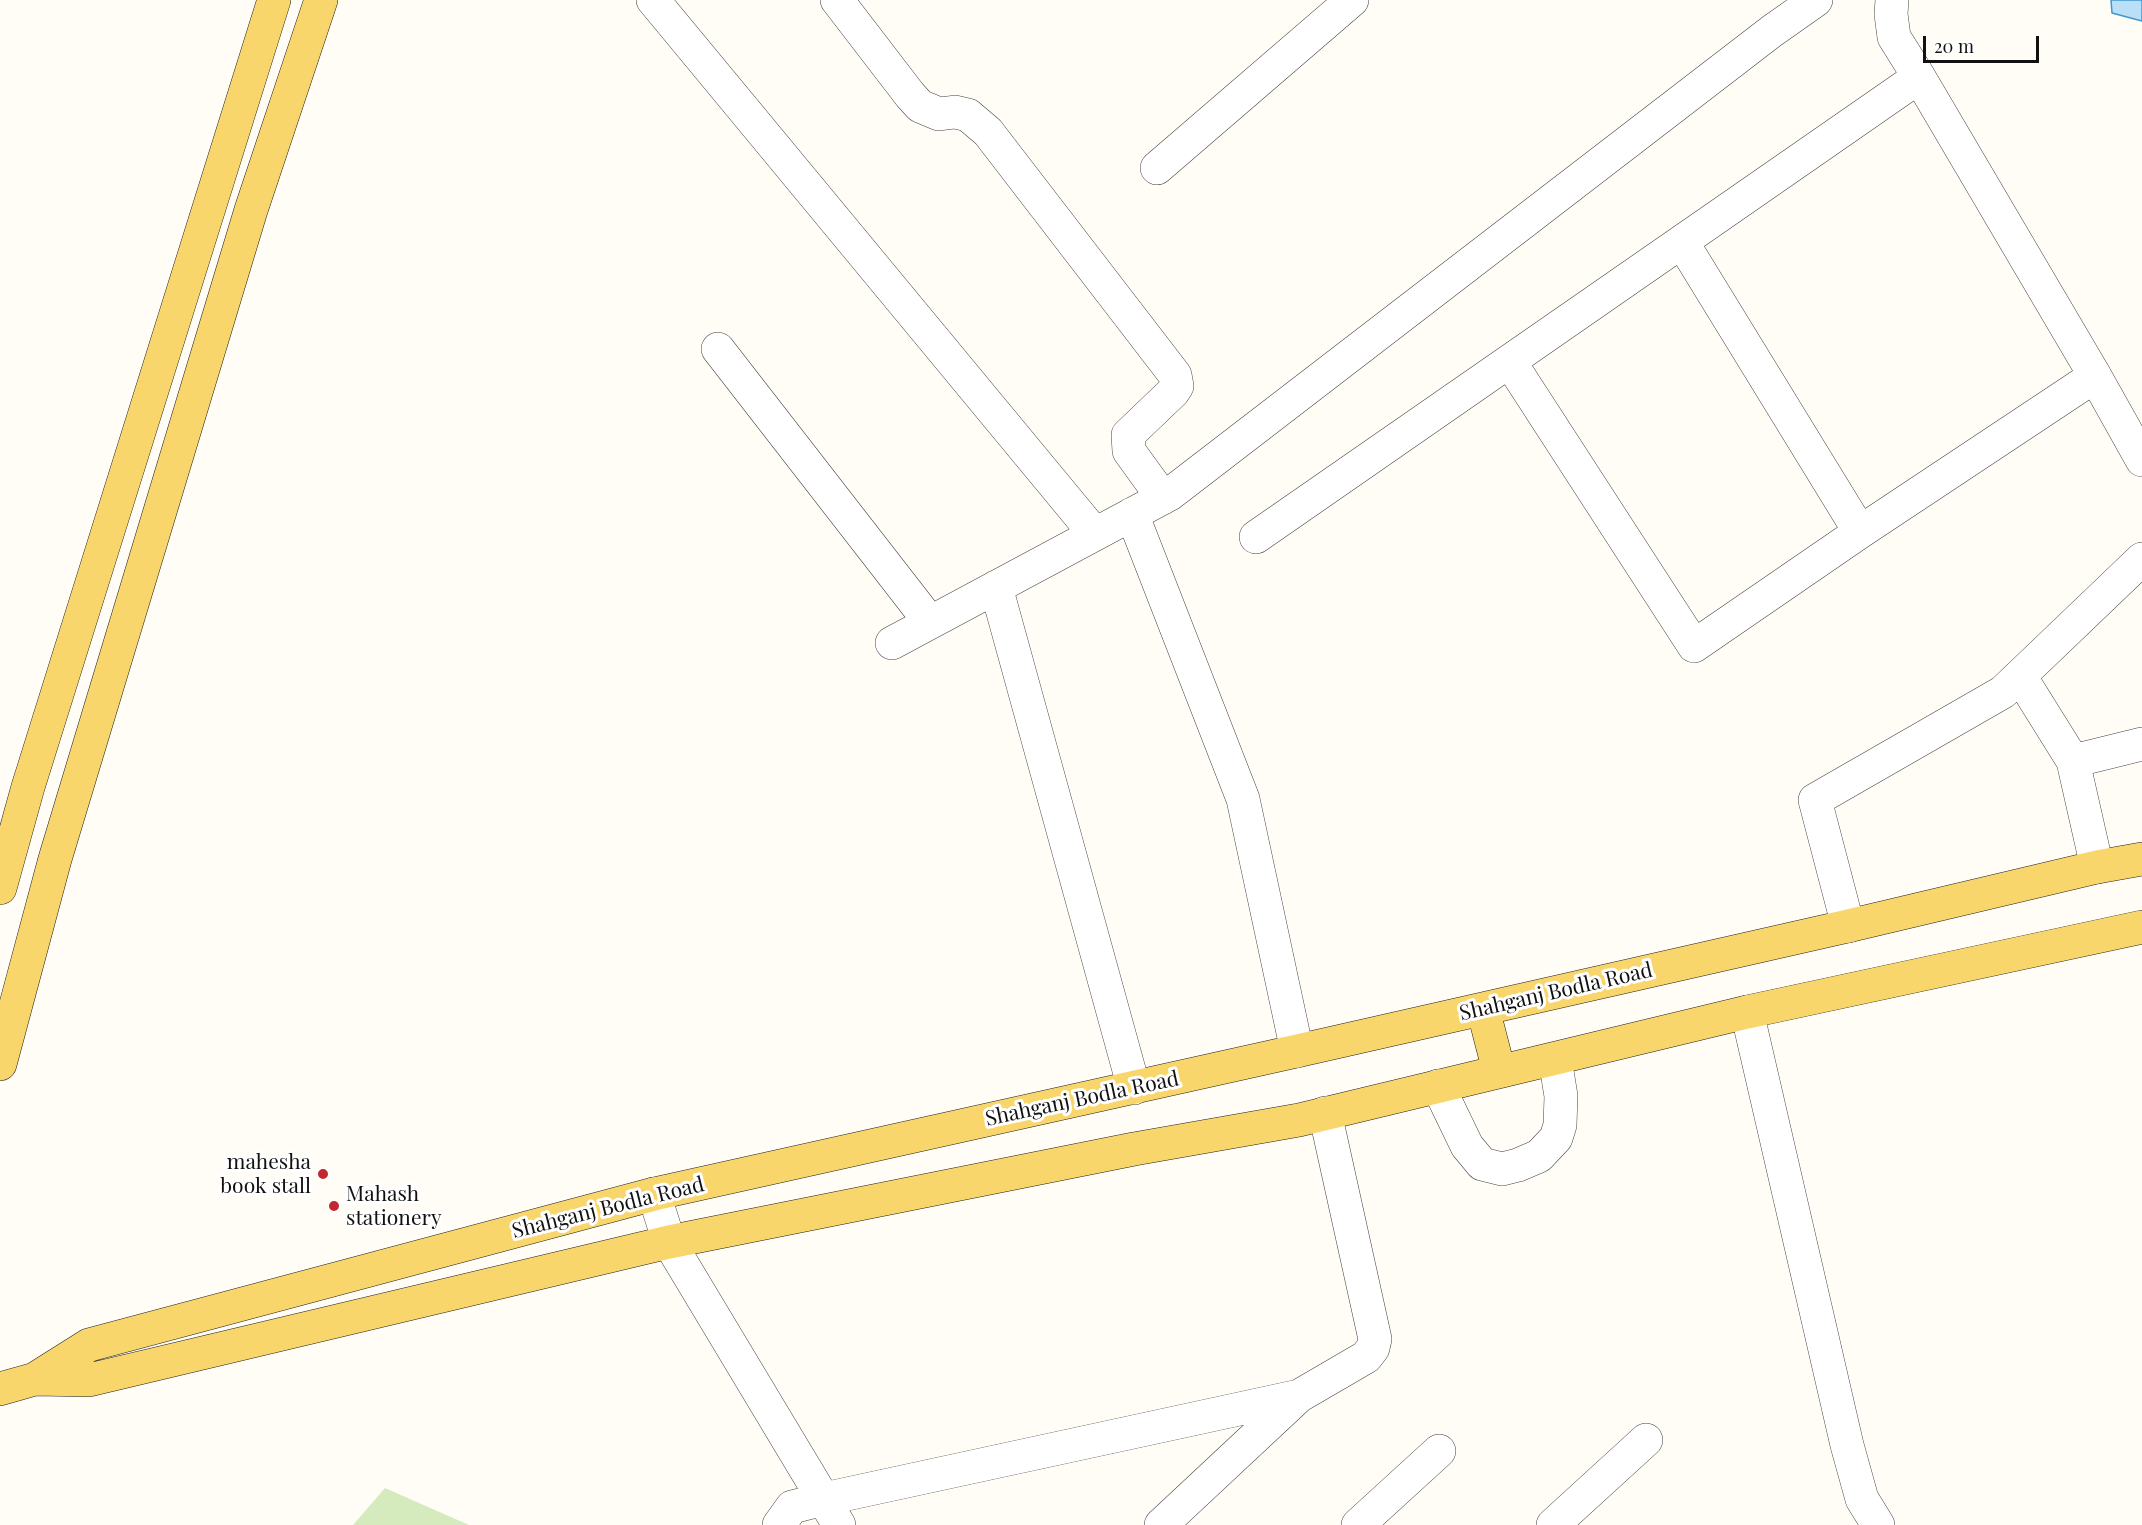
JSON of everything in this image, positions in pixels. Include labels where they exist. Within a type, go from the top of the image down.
[{"type":"main road","points":[[0,888],[5,848],[35,764],[274,0]]},
{"type":"main road","points":[[0,1064],[55,859],[251,210],[321,0]]},
{"type":"main road","name":"Shahganj Bodla Road","points":[[0,1389],[35,1379],[89,1345],[654,1194],[1483,1009],[2097,867],[2142,859]]},
{"type":"main road","name":"Shahganj Bodla Road","points":[[35,1379],[89,1380],[669,1242],[1325,1113],[1746,1012],[2142,927]]},
{"type":"main road","points":[[1483,1009],[1499,1071]]},
{"type":"street","points":[[653,0],[1095,534]]},
{"type":"street","points":[[837,0],[920,106],[939,114],[955,112],[968,116],[988,132],[1175,375],[1178,386],[1128,435],[1129,451],[1163,498]]},
{"type":"street","points":[[1156,168],[1352,0]]},
{"type":"street","points":[[892,643],[1163,498],[1816,0]]},
{"type":"street","points":[[1892,0],[1894,37],[2095,376],[2142,460]]},
{"type":"street","points":[[1256,537],[1919,77]]},
{"type":"street","points":[[1682,242],[1860,532]]},
{"type":"street","points":[[718,349],[930,622]]},
{"type":"street","points":[[1509,362],[1694,646],[1860,532],[2095,376]]},
{"type":"street","points":[[1132,514],[1243,799],[1297,1051]]},
{"type":"street","points":[[1848,926],[1815,801],[2003,692],[2142,559]]},
{"type":"street","points":[[996,587],[1134,1088]]},
{"type":"street","points":[[2020,676],[2073,761],[2097,867]]},
{"type":"street","points":[[2073,761],[2142,744]]},
{"type":"street","points":[[1746,1012],[1847,1445],[1862,1499],[1878,1525]]},
{"type":"street","points":[[1438,1086],[1467,1146],[1482,1164],[1502,1169],[1539,1156],[1556,1138],[1560,1125],[1561,1096],[1555,1059]]},
{"type":"street","points":[[1161,1525],[1299,1396],[1366,1356],[1373,1348],[1375,1339],[1325,1113]]},
{"type":"street","points":[[654,1194],[669,1242],[832,1512]]},
{"type":"street","points":[[779,1525],[792,1508],[832,1512],[1299,1396]]},
{"type":"street","points":[[1553,1525],[1646,1440]]},
{"type":"street","points":[[1358,1525],[1439,1451]]},
{"type":"green space","points":[[385,1488],[469,1525],[353,1525]]},
{"type":"water","points":[[2111,0],[2142,0],[2142,21],[2112,13]]},
{"type":"place","name":"mahesha book stall","points":[[323,1174]]},
{"type":"place","name":"Mahash stationery","points":[[334,1206]]}]
